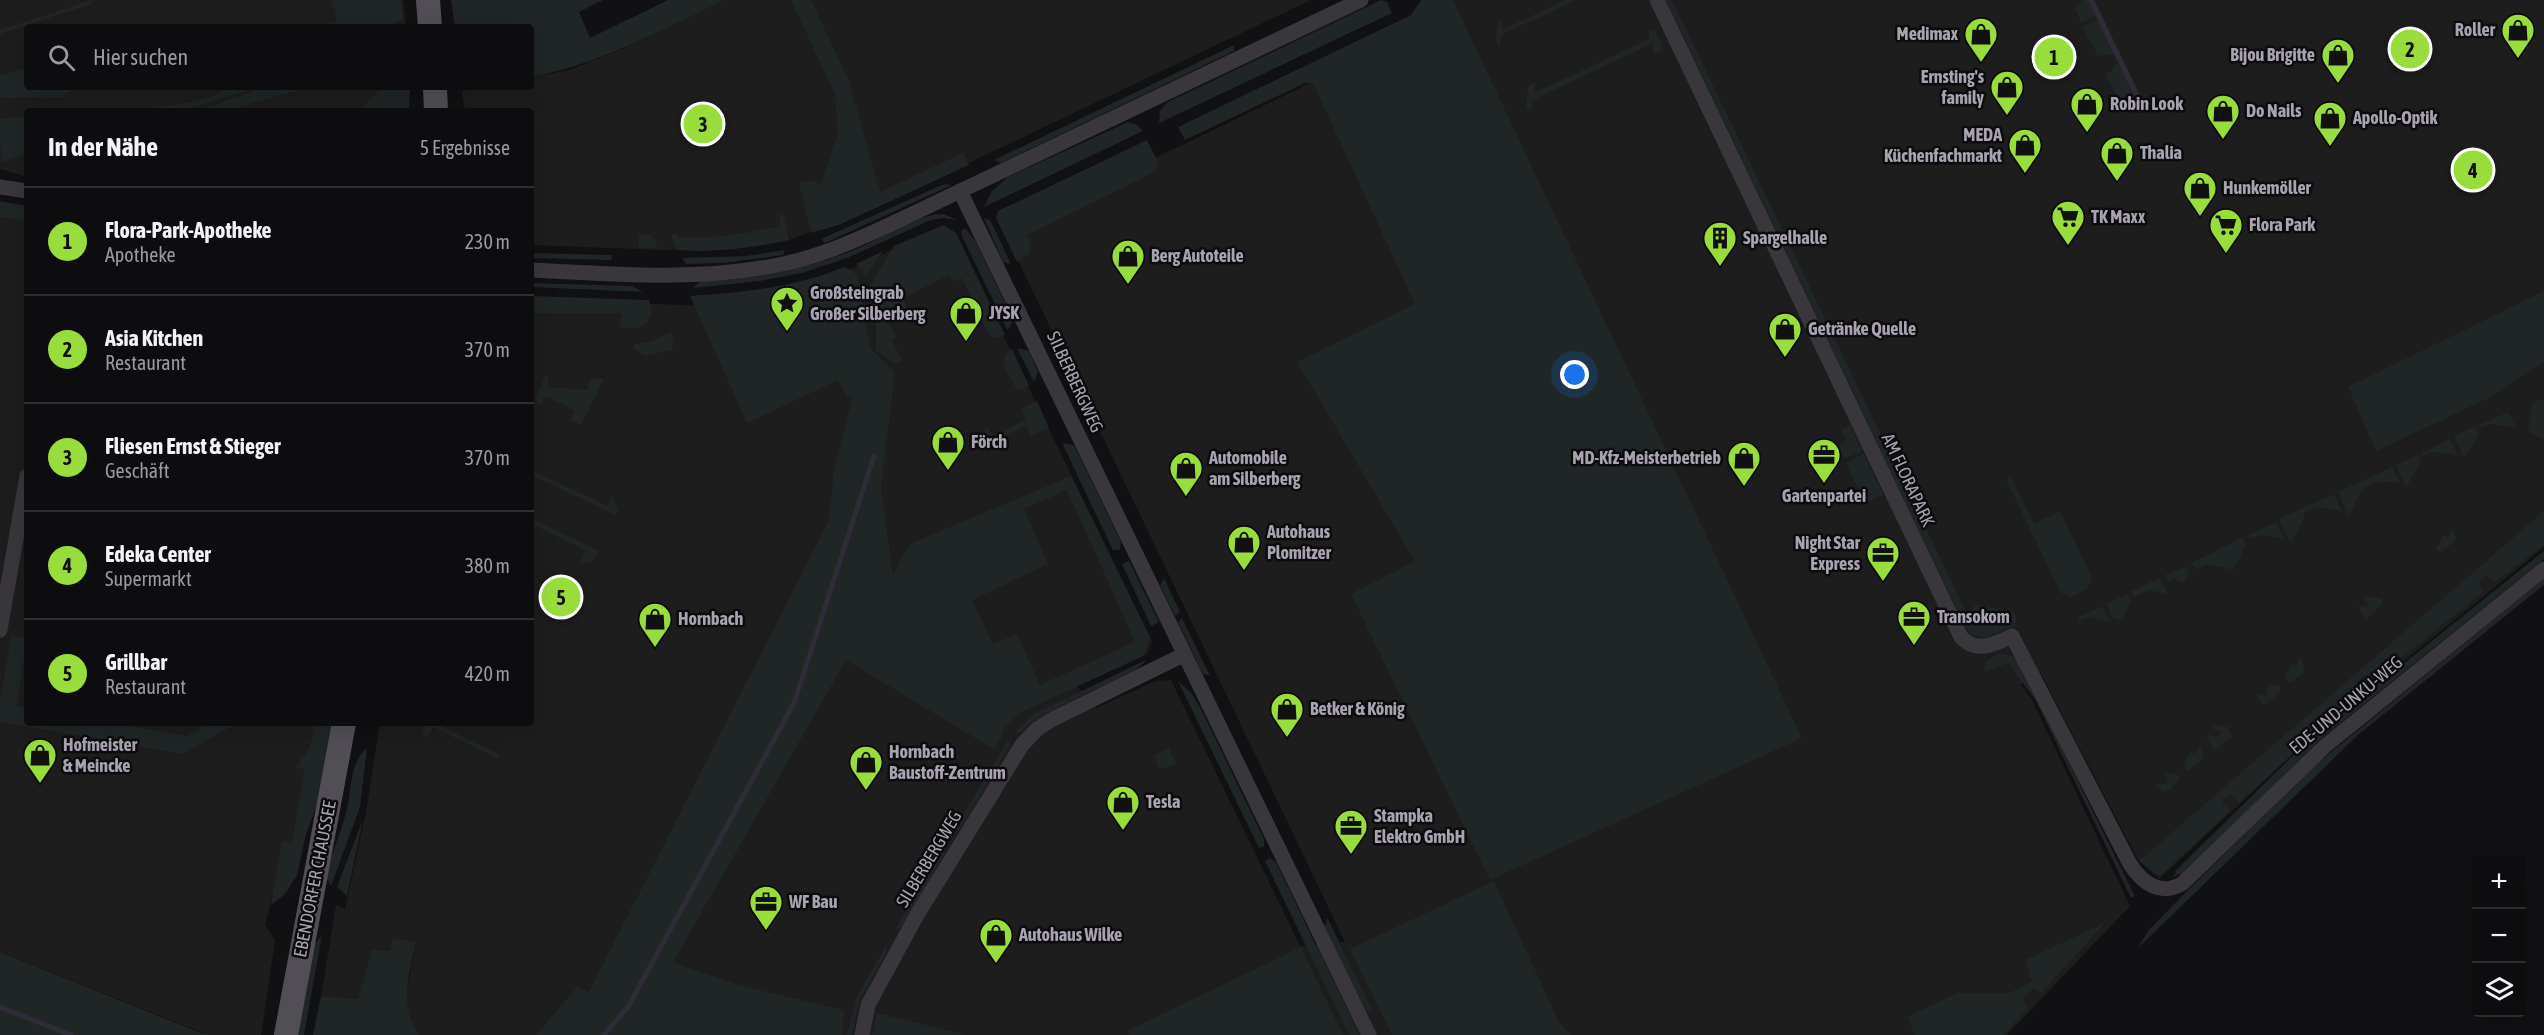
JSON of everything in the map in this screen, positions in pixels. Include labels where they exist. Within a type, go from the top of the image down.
[{"type":"main road","points":[[428,0],[430,24]]},
{"type":"main road","points":[[435,90],[436,108]]},
{"type":"main road","name":"EBENDORFER CHAUSSEE","points":[[286,1035],[343,726]]},
{"type":"street","points":[[534,270],[669,274],[775,266],[851,242],[1361,0]]},
{"type":"street","name":"AM FLORAPARK","points":[[1657,0],[1961,637],[1966,642],[1979,647],[2012,636],[2132,868],[2145,883],[2156,888],[2169,888],[2183,883]]},
{"type":"street","points":[[0,187],[24,191]]},
{"type":"street","name":"SILBERBERGWEG","points":[[960,191],[1005,278],[1183,655],[1369,1035]]},
{"type":"street","points":[[0,628],[24,493]]},
{"type":"street","name":"EDE-UND-UNKU-WEG","points":[[2183,883],[2325,746],[2544,569]]},
{"type":"street","name":"SILBERBERGWEG","points":[[862,1035],[868,1005],[917,915],[1022,745],[1037,729],[1053,719],[1183,655]]},
{"type":"shaded area","points":[[0,0],[403,0],[406,24],[24,24],[24,90],[409,90],[407,108],[24,108],[24,176],[0,169]]},
{"type":"shaded area","points":[[91,0],[92,4],[31,24],[24,24],[24,26],[0,34],[0,30]]},
{"type":"shaded area","points":[[331,0],[400,0],[403,19],[392,24],[326,24],[337,21]]},
{"type":"shaded area","points":[[451,0],[603,0],[579,12],[590,38],[668,0],[725,0],[606,55],[582,64],[534,76],[534,24],[455,24]]},
{"type":"shaded area","points":[[725,0],[1311,0],[895,198],[792,239],[738,248],[663,250],[534,245],[534,108],[465,108],[462,91],[534,90],[534,76],[569,70],[627,47]]},
{"type":"shaded area","points":[[791,0],[811,0],[849,81],[880,192],[963,153],[969,165],[841,224],[811,233],[799,183],[811,180],[821,184],[838,133],[835,94]]},
{"type":"shaded area","points":[[1381,0],[1387,2],[1392,13],[1159,123],[1160,110],[1168,102]]},
{"type":"shaded area","points":[[1421,0],[1453,0],[1802,738],[1490,880],[1351,594],[1415,561],[1297,362],[1415,304],[1313,83],[1305,83],[1185,140],[1178,127],[1411,15]]},
{"type":"shaded area","points":[[1425,0],[2544,0],[2544,547],[2317,732],[2159,879],[2138,860],[2040,672],[2021,685],[2032,700],[2130,906],[2007,1035],[419,1035],[412,1024],[405,999],[416,942],[393,938],[390,951],[372,951],[358,1000],[321,996],[336,905],[345,909],[366,812],[380,726],[534,726],[534,299],[703,306],[730,327],[935,229],[953,232],[1152,641],[1147,654],[1077,686],[1096,708],[1155,681],[1171,680],[1300,946],[1345,942],[1004,231],[1397,41]]},
{"type":"shaded area","points":[[1565,0],[1576,0],[1501,35],[1500,47],[1496,42],[1497,23],[1502,19],[1502,30]]},
{"type":"shaded area","points":[[1666,0],[1672,0],[1968,616],[1975,605],[2013,612],[2016,616],[2016,625],[1984,638],[1971,634],[1964,625]]},
{"type":"shaded area","points":[[2083,0],[2088,0],[2095,16],[2081,23],[2075,8]]},
{"type":"shaded area","points":[[2088,0],[2094,0],[2145,106],[2137,110],[2133,102],[2136,100]]},
{"type":"shaded area","points":[[2098,20],[2114,54],[2098,56],[2083,27]]},
{"type":"shaded area","points":[[1649,30],[1655,31],[1663,45],[1661,51],[1653,54],[1653,43],[1533,100],[1531,111],[1526,107],[1528,86],[1535,83],[1534,93],[1649,39]]},
{"type":"shaded area","points":[[1234,45],[1234,51],[1001,163],[994,160]]},
{"type":"shaded area","points":[[2115,63],[2119,65],[2136,100],[2133,102],[2136,108],[2125,113],[2105,74],[2112,71]]},
{"type":"shaded area","points":[[24,68],[24,90],[73,90],[62,97],[0,98],[0,76]]},
{"type":"shaded area","points":[[224,90],[247,90],[192,108],[149,108],[190,102]]},
{"type":"shaded area","points":[[256,90],[299,90],[235,108],[206,108]]},
{"type":"shaded area","points":[[379,90],[410,90],[409,108],[362,108]]},
{"type":"shaded area","points":[[24,116],[24,156],[1,162],[0,119]]},
{"type":"shaded area","points":[[1128,122],[1138,125],[1143,131],[984,207],[992,191],[1008,177]]},
{"type":"shaded area","points":[[1147,140],[1158,162],[1155,172],[1027,235],[1031,244],[1030,254],[1017,262],[996,218],[998,211]]},
{"type":"shaded area","points":[[944,184],[952,185],[825,243],[821,239]]},
{"type":"shaded area","points":[[0,201],[24,205],[24,218],[19,220],[0,217]]},
{"type":"shaded area","points":[[0,205],[24,208],[24,726],[316,726],[295,845],[278,874],[265,925],[275,940],[261,1035],[208,1035],[0,952]]},
{"type":"shaded area","points":[[779,213],[785,217],[789,240],[733,249],[691,251],[677,250],[671,235],[677,233],[678,237],[717,237],[767,229],[780,226]]},
{"type":"shaded area","points":[[944,214],[957,220],[943,218],[931,220],[847,258],[802,273],[760,281],[693,288],[700,281],[759,276],[816,263],[854,250],[910,222]]},
{"type":"shaded area","points":[[984,218],[990,220],[1011,264],[1003,262]]},
{"type":"shaded area","points":[[944,225],[956,233],[1005,335],[995,338],[988,333],[962,278],[952,282],[949,275],[903,298],[907,308],[887,318],[896,337],[892,340],[902,361],[895,364],[876,350],[876,323],[870,285],[894,246]]},
{"type":"shaded area","points":[[965,228],[976,242],[1013,320],[1009,329],[961,234]]},
{"type":"shaded area","points":[[638,234],[652,235],[658,248],[639,248]]},
{"type":"shaded area","points":[[785,250],[783,255],[725,263],[686,264],[682,258],[746,256]]},
{"type":"shaded area","points":[[883,251],[865,278],[863,271],[856,264]]},
{"type":"shaded area","points":[[534,253],[612,255],[611,260],[534,258]]},
{"type":"shaded area","points":[[844,267],[853,271],[858,278],[870,348],[895,372],[881,489],[893,574],[910,544],[1071,476],[1150,637],[1143,656],[1020,713],[1005,727],[995,750],[846,660],[673,962],[738,985],[844,1010],[842,1035],[536,1035],[577,987],[589,992],[829,520],[834,469],[853,397],[846,396],[838,380],[747,423],[690,296],[768,288]],"holes":[[[1067,490],[1135,642],[1040,685],[1017,634],[993,644],[972,600],[1048,564],[1024,509]]]},
{"type":"shaded area","points":[[534,283],[632,286],[643,292],[534,287]]},
{"type":"shaded area","points":[[2544,291],[2544,362],[2491,397],[2376,451],[2348,387]]},
{"type":"shaded area","points":[[534,296],[649,300],[652,312],[647,324],[633,329],[620,327],[621,313],[534,313]]},
{"type":"shaded area","points":[[671,332],[674,342],[672,350],[645,356],[633,348],[634,344],[651,342]]},
{"type":"shaded area","points":[[1017,348],[1029,351],[1038,372],[1034,382]]},
{"type":"shaded area","points":[[1012,349],[1029,386],[1021,390],[1015,387],[1003,364],[1005,355]]},
{"type":"shaded area","points":[[545,375],[548,375],[549,387],[588,390],[589,379],[604,379],[581,425],[571,420],[575,411],[546,396],[541,405],[537,404],[536,399]]},
{"type":"shaded area","points":[[2544,399],[2544,440],[2528,431],[2532,402]]},
{"type":"shaded area","points":[[1037,401],[1049,428],[1031,436],[1026,426],[995,441],[1000,452],[993,451],[984,434],[986,426],[993,436],[1026,420],[1021,409]]},
{"type":"shaded area","points":[[2508,412],[2516,427],[2490,424],[2481,428],[2479,425]]},
{"type":"shaded area","points":[[1850,425],[1862,451],[1845,459],[1839,447],[1846,440],[1841,429]]},
{"type":"shaded area","points":[[2475,426],[2479,434],[2464,458],[2454,436]]},
{"type":"shaded area","points":[[2450,439],[2458,455],[2432,452],[2423,456],[2421,453]]},
{"type":"shaded area","points":[[1062,443],[1074,445],[1121,542],[1120,550],[1113,550]]},
{"type":"shaded area","points":[[1864,454],[1883,494],[1865,503],[1846,463]]},
{"type":"shaded area","points":[[2418,455],[2421,461],[2406,488],[2396,465]]},
{"type":"shaded area","points":[[2392,467],[2400,483],[2380,482],[2367,487],[2358,498],[2349,516],[2338,492]]},
{"type":"shaded area","points":[[534,471],[607,506],[613,495],[618,511],[616,515],[534,476]]},
{"type":"shaded area","points":[[2011,477],[2034,524],[2060,511],[2092,577],[2088,588],[2072,597],[2061,593],[2006,480]]},
{"type":"shaded area","points":[[2334,494],[2342,511],[2317,507],[2303,513],[2305,517],[2291,543],[2279,519]]},
{"type":"shaded area","points":[[2544,511],[2544,545],[2494,583],[2487,575],[2478,583],[2484,591],[2371,683],[2363,676],[2357,682],[2363,689],[2239,803],[2230,794],[2222,802],[2230,811],[2160,876],[2139,861]]},
{"type":"shaded area","points":[[534,519],[599,551],[592,561],[587,563],[581,562],[586,550],[534,525]]},
{"type":"shaded area","points":[[2276,522],[2284,539],[2260,535],[2250,539],[2248,535]]},
{"type":"shaded area","points":[[2453,528],[2456,540],[2443,551],[2438,551],[2436,548],[2443,535],[2448,537]]},
{"type":"shaded area","points":[[2243,537],[2246,545],[2233,570],[2208,564],[2195,570],[2192,563]]},
{"type":"shaded area","points":[[2544,551],[2544,559],[2317,742],[2188,871],[2171,878],[2176,873],[2175,871],[2311,738]]},
{"type":"shaded area","points":[[1129,561],[1159,622],[1151,626],[1122,564]]},
{"type":"shaded area","points":[[2186,566],[2189,573],[2183,583],[2175,579],[2168,582],[2165,575]]},
{"type":"shaded area","points":[[1164,578],[1180,612],[1175,616],[1160,585]]},
{"type":"shaded area","points":[[2160,578],[2168,594],[2149,590],[2134,597],[2131,591]]},
{"type":"shaded area","points":[[2544,578],[2544,585],[2358,735],[2137,949],[2149,930],[2314,766]]},
{"type":"shaded area","points":[[2127,594],[2131,601],[2122,621],[2113,618],[2106,604]]},
{"type":"shaded area","points":[[2364,596],[2381,599],[2382,604],[2366,619],[2357,606],[2367,607],[2368,602],[2364,601]]},
{"type":"shaded area","points":[[2102,606],[2110,622],[2088,617],[2079,621],[2077,618]]},
{"type":"shaded area","points":[[1182,618],[1210,676],[1203,674],[1178,622]]},
{"type":"shaded area","points":[[11,635],[24,637],[24,658],[17,706],[24,707],[24,726],[130,726],[187,736],[204,726],[232,726],[184,754],[0,722],[0,702]]},
{"type":"shaded area","points":[[2000,653],[2015,657],[2021,667],[2135,896],[2131,898],[2035,699],[2008,663],[1984,673],[1986,661]]},
{"type":"shaded area","points":[[2300,657],[2305,671],[2293,681],[2288,682],[2285,677],[2291,664],[2295,666]]},
{"type":"shaded area","points":[[1146,660],[1126,675],[1048,712],[1020,733],[1015,732],[1034,714]]},
{"type":"shaded area","points":[[1178,681],[1192,694],[1201,709],[1264,839],[1264,846],[1259,848]]},
{"type":"shaded area","points":[[2269,684],[2279,686],[2281,692],[2263,706],[2256,694],[2266,696]]},
{"type":"shaded area","points":[[2214,725],[2228,727],[2232,736],[2215,751],[2205,735],[2219,737],[2220,731],[2213,730]]},
{"type":"shaded area","points":[[314,726],[333,726],[318,802],[306,834],[297,875],[285,894],[271,905],[282,841],[292,843],[305,769],[296,768],[310,747]]},
{"type":"shaded area","points":[[423,726],[441,726],[500,755],[498,759],[433,727],[428,737],[422,734]]},
{"type":"shaded area","points":[[1008,740],[1010,745],[959,831],[951,835]]},
{"type":"shaded area","points":[[2200,746],[2204,758],[2188,771],[2183,765],[2190,752],[2195,754]]},
{"type":"shaded area","points":[[367,748],[360,807],[331,886],[326,877],[347,809],[354,769],[361,754]]},
{"type":"shaded area","points":[[1169,748],[1176,763],[1164,769],[1158,767],[1154,755]]},
{"type":"shaded area","points":[[2165,773],[2179,775],[2180,779],[2168,791],[2163,792],[2156,783],[2167,784]]},
{"type":"shaded area","points":[[363,819],[347,896],[337,887]]},
{"type":"shaded area","points":[[944,848],[944,855],[901,928],[895,930]]},
{"type":"shaded area","points":[[1270,858],[1276,862],[1359,1035],[1349,1035],[1265,861]]},
{"type":"shaded area","points":[[1494,881],[1559,1022],[1571,1035],[1392,1035],[1350,949]]},
{"type":"shaded area","points":[[1327,917],[1373,1012],[1365,1009],[1325,927]]},
{"type":"shaded area","points":[[2105,923],[2041,993],[2034,988],[2023,999],[2028,1008],[2003,1035],[1915,1035],[1907,1017],[1957,993],[2010,993],[2032,981],[2025,960]]},
{"type":"shaded area","points":[[322,935],[304,1035],[296,1035],[313,946]]},
{"type":"shaded area","points":[[393,938],[416,942],[408,978],[407,1000],[419,1035],[313,1035],[321,996],[358,999],[372,950],[390,951]]},
{"type":"shaded area","points":[[886,946],[887,952],[859,1001],[852,1035],[847,1035],[856,998]]},
{"type":"shaded area","points":[[1301,947],[1343,1035],[1129,1035],[1127,1031]]},
{"type":"shaded area","points":[[0,952],[196,1031],[208,1035],[0,1035]]},
{"type":"shaded area","points":[[877,1013],[967,1035],[872,1035]]},
{"type":"waterway","points":[[604,1035],[628,1007],[794,703],[874,456]]},
{"type":"waterway","points":[[0,1007],[71,1035]]},
{"type":"place","name":"Asia Kitchen","points":[[2410,49]]},
{"type":"place","name":"Flora-Park-Apotheke","points":[[2054,57]]},
{"type":"place","name":"Roller","points":[[2518,59]]},
{"type":"place","name":"Medimax","points":[[1981,63]]},
{"type":"place","name":"Bijou Brigitte","points":[[2338,84]]},
{"type":"place","name":"Ernsting's family","points":[[2007,116]]},
{"type":"place","name":"Fliesen Ernst & Stieger","points":[[703,124]]},
{"type":"place","name":"Robin Look","points":[[2087,133]]},
{"type":"place","name":"Do Nails","points":[[2223,140]]},
{"type":"place","name":"Apollo-Optik","points":[[2330,147]]},
{"type":"place","name":"Edeka Center","points":[[2473,170]]},
{"type":"place","name":"MEDA Küchenfachmarkt","points":[[2025,174]]},
{"type":"place","name":"Thalia","points":[[2117,182]]},
{"type":"place","name":"Hunkemöller","points":[[2200,217]]},
{"type":"place","name":"TK Maxx","points":[[2068,246]]},
{"type":"place","name":"Flora Park","points":[[2226,254]]},
{"type":"place","name":"Spargelhalle","points":[[1720,267]]},
{"type":"place","name":"Berg Autoteile","points":[[1128,285]]},
{"type":"place","name":"Großsteingrab Großer Silberberg","points":[[787,332]]},
{"type":"place","name":"JYSK","points":[[966,342]]},
{"type":"place","name":"Getränke Quelle","points":[[1785,358]]},
{"type":"place","name":"Förch","points":[[948,471]]},
{"type":"place","name":"Gartenpartei","points":[[1824,484]]},
{"type":"place","name":"MD-Kfz-Meisterbetrieb","points":[[1744,487]]},
{"type":"place","name":"Automobile am Silberberg","points":[[1186,497]]},
{"type":"place","name":"Autohaus Plomitzer","points":[[1244,571]]},
{"type":"place","name":"Night Star Express","points":[[1883,582]]},
{"type":"place","name":"Grillbar","points":[[561,597]]},
{"type":"place","name":"Transokom","points":[[1914,646]]},
{"type":"place","name":"Hornbach","points":[[655,648]]},
{"type":"place","name":"Betker & König","points":[[1287,738]]},
{"type":"place","name":"Hofmeister & Meincke","points":[[40,784]]},
{"type":"place","name":"Hornbach Baustoff-Zentrum","points":[[866,791]]},
{"type":"place","name":"Tesla","points":[[1123,831]]},
{"type":"place","name":"Stampka Elektro GmbH","points":[[1351,855]]},
{"type":"place","name":"WF Bau","points":[[766,931]]},
{"type":"place","name":"Autohaus Wilke","points":[[996,964]]}]
